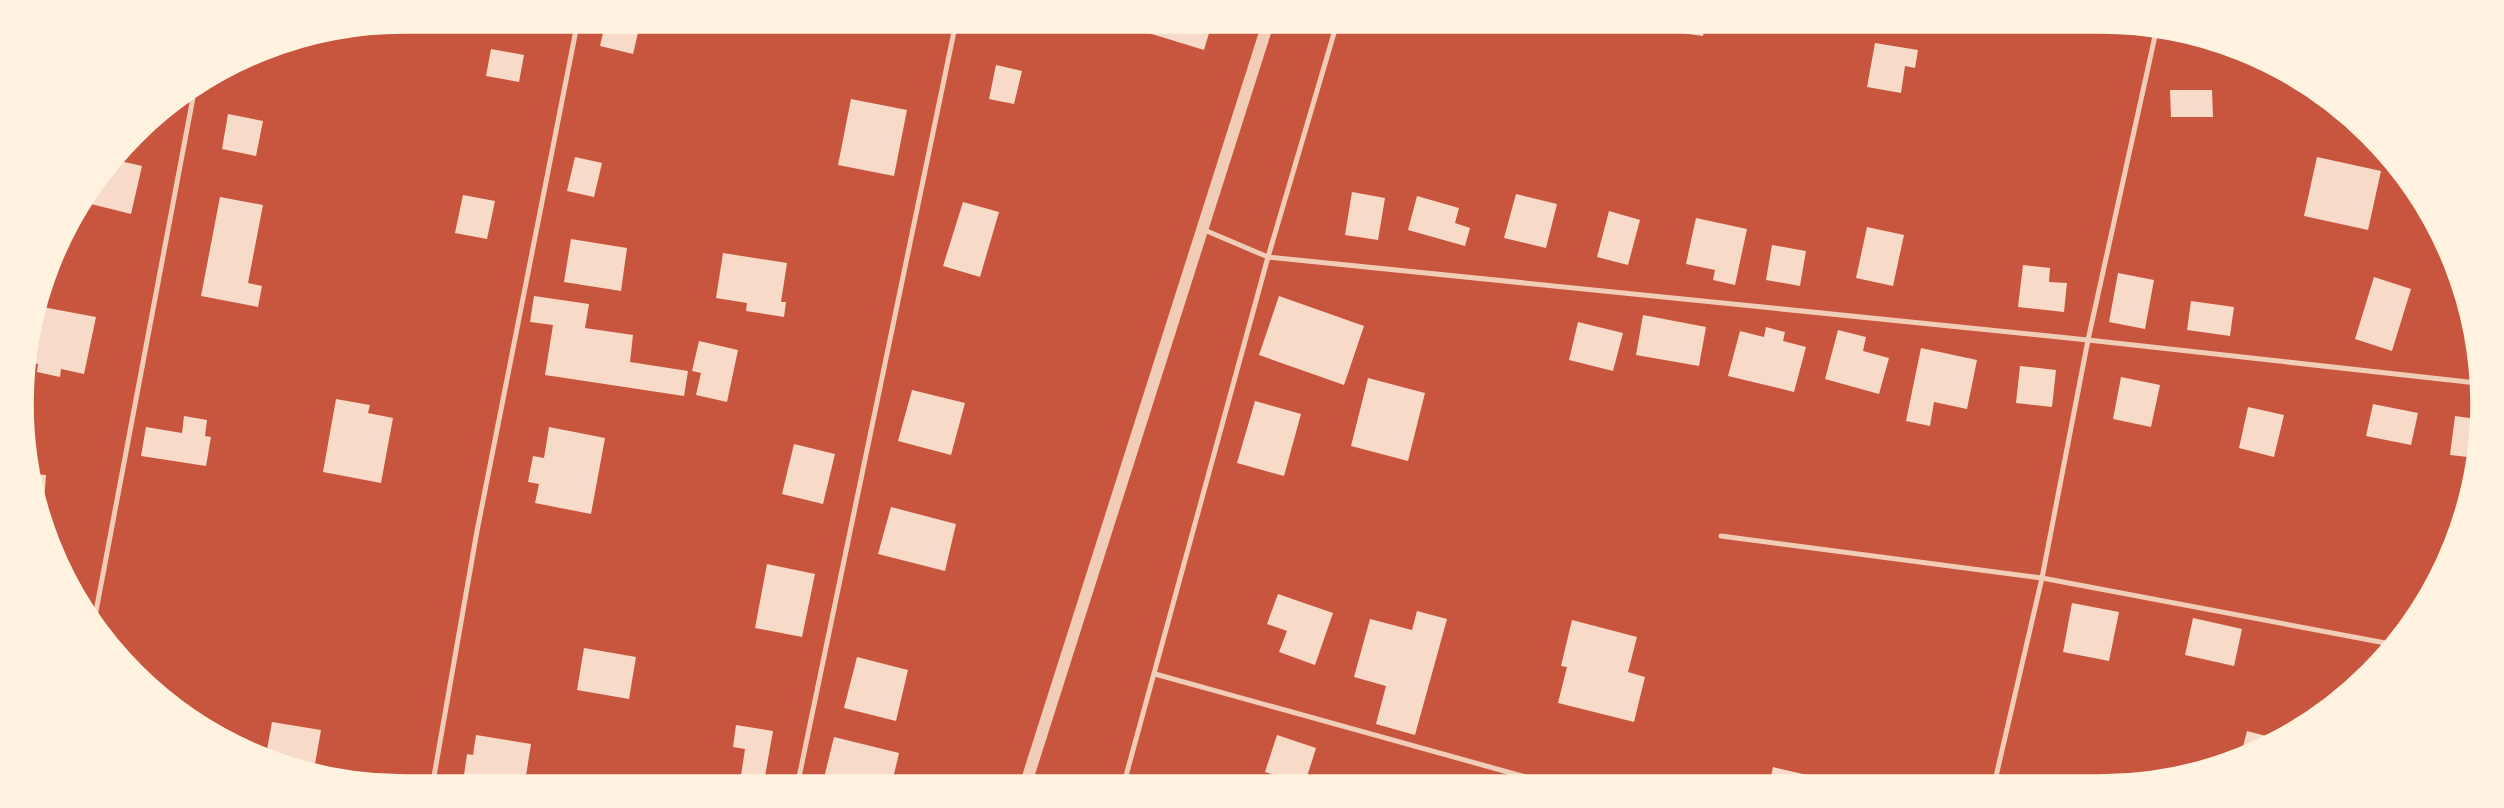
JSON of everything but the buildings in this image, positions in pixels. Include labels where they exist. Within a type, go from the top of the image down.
[{"type":"street","points":[[1029,776],[1265,32]]},
{"type":"lane","points":[[434,776],[477,531],[576,32]]},
{"type":"lane","points":[[799,776],[954,32]]},
{"type":"lane","points":[[1126,776],[1268,257],[1334,32]]},
{"type":"lane","points":[[1996,776],[2042,578],[2088,340],[2155,36]]},
{"type":"lane","points":[[96,613],[193,97]]},
{"type":"lane","points":[[1202,229],[1268,257],[2088,340],[2472,382]]},
{"type":"lane","points":[[1721,536],[2042,578],[2386,643]]},
{"type":"lane","points":[[1155,674],[1522,776]]}]
